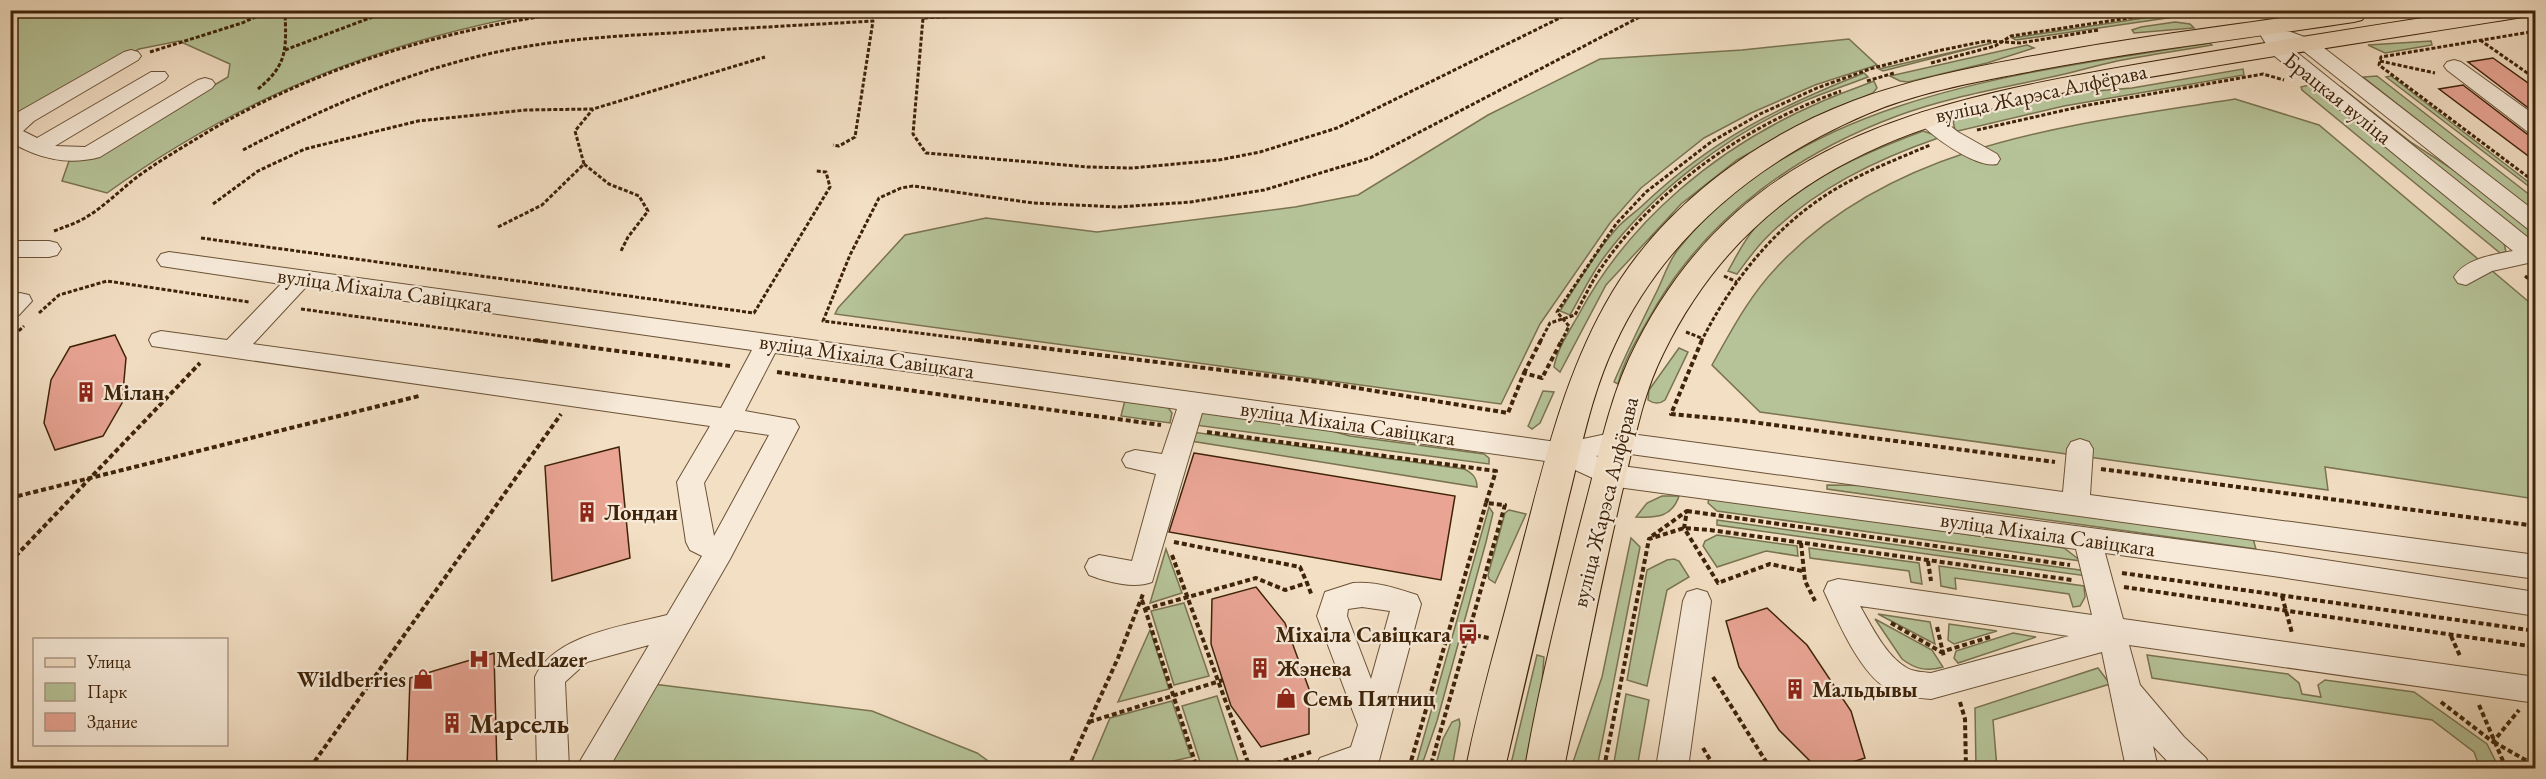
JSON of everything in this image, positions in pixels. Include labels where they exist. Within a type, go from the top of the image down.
[{"type":"main road","name":"вуліца Жарэса Алфёрава","points":[[1544,768],[1595,527],[1622,418],[1645,357],[1671,310],[1704,265],[1730,237],[1788,185],[1850,148],[1927,118],[2066,85],[2175,65],[2383,10]]},
{"type":"main road","name":"вуліца Жарэса Алфёрава","points":[[1485,768],[1581,390],[1600,343],[1631,286],[1659,248],[1686,219],[1748,167],[1815,128],[1859,108],[1901,93],[2042,62],[2273,39],[2308,45],[2523,10]]},
{"type":"street","name":"Брацкая вуліца","points":[[2273,39],[2534,255]]},
{"type":"street","name":"Брацкая вуліца","points":[[2308,45],[2535,224]]},
{"type":"street","points":[[132,56],[27,116],[10,133],[36,148],[70,156],[92,152],[205,84]]},
{"type":"street","points":[[2454,66],[2535,127]]},
{"type":"street","points":[[36,148],[158,76]]},
{"type":"street","points":[[1927,118],[1950,137],[1989,159]]},
{"type":"street","points":[[10,249],[50,240]]},
{"type":"street","points":[[2466,277],[2485,265],[2534,255]]},
{"type":"street","name":"вуліца Міхаіла Савіцкага","points":[[170,260],[1564,453],[2076,505],[2535,567]]},
{"type":"street","points":[[224,348],[274,306],[301,278]]},
{"type":"street","points":[[161,340],[786,427],[720,551],[592,768]]},
{"type":"street","points":[[720,551],[700,542],[690,482],[728,419],[768,343]]},
{"type":"street","points":[[1099,567],[1142,574],[1172,465],[1193,402]]},
{"type":"street","points":[[2076,505],[2080,449]]},
{"type":"street","name":"вуліца Міхаіла Савіцкага","points":[[1613,459],[2088,540],[2273,564],[2535,604]]},
{"type":"street","points":[[1135,460],[1172,465]]},
{"type":"street","points":[[2088,540],[2126,690],[2142,768]]},
{"type":"street","points":[[2109,629],[2092,643],[1930,686],[1919,685],[1896,678],[1886,670],[1853,623],[1838,591],[1934,607],[2109,629],[2535,690]]},
{"type":"street","points":[[1672,768],[1711,593]]},
{"type":"street","points":[[553,768],[550,677],[578,652],[676,625]]},
{"type":"street","points":[[2126,690],[2173,747],[2195,768]]},
{"type":"street","points":[[1323,760],[1363,763],[1374,728]]},
{"type":"path","points":[[132,56],[242,23],[271,10]]},
{"type":"path","points":[[258,89],[274,77],[284,61],[285,10]]},
{"type":"path","points":[[285,50],[391,10]]},
{"type":"path","points":[[50,240],[84,218],[145,172],[208,132],[276,97],[346,68],[415,44],[485,26],[584,10]]},
{"type":"path","points":[[1060,10],[923,18],[913,134],[926,153],[1088,167],[1132,168],[1219,160],[1260,152],[1337,128],[1576,10]]},
{"type":"path","points":[[1508,413],[1327,383],[823,321],[850,255],[879,198],[907,186],[1028,202],[1130,207],[1222,199],[1281,187],[1327,174],[1370,158],[1653,10]]},
{"type":"path","points":[[2182,18],[2193,17],[2186,10]]},
{"type":"path","points":[[243,150],[303,118],[364,92],[426,70],[489,54],[550,42],[610,36],[873,21],[855,137],[839,146],[832,145]]},
{"type":"path","points":[[1986,41],[2020,43],[2102,30]]},
{"type":"path","points":[[2480,40],[2535,79]]},
{"type":"path","points":[[213,204],[258,171],[305,149],[342,139],[418,121],[526,110],[593,110],[765,57]]},
{"type":"path","points":[[2380,61],[2476,83]]},
{"type":"path","points":[[1671,414],[1685,371],[1712,318],[1761,252],[1812,205],[1877,167],[1950,137],[2016,119],[2263,74],[2283,79],[2292,86]]},
{"type":"path","points":[[593,110],[575,131],[584,164],[599,179],[622,193],[639,196],[648,211],[628,237],[621,251]]},
{"type":"path","points":[[498,227],[542,205],[584,164]]},
{"type":"path","points":[[201,238],[754,313],[830,187],[826,172],[816,171]]},
{"type":"path","points":[[2505,261],[2535,285]]},
{"type":"path","points":[[10,339],[23,313],[59,295],[107,281],[274,306],[1496,471],[1409,768]]},
{"type":"path","points":[[10,562],[90,478],[224,348]]},
{"type":"path","points":[[10,498],[426,394]]},
{"type":"path","points":[[310,768],[573,397]]},
{"type":"path","points":[[1430,768],[1505,506],[1486,503]]},
{"type":"path","points":[[1687,511],[1684,528],[1711,593],[1770,564],[1802,571]]},
{"type":"path","points":[[1649,539],[1687,511],[2535,631]]},
{"type":"path","points":[[1167,541],[1300,567],[1315,605]]},
{"type":"path","points":[[1171,552],[1221,681],[1250,768]]},
{"type":"path","points":[[1144,609],[1256,578],[1285,590],[1307,583]]},
{"type":"path","points":[[1068,768],[1118,658],[1146,589]]},
{"type":"path","points":[[2282,596],[2300,656]]},
{"type":"path","points":[[1141,599],[1197,768]]},
{"type":"path","points":[[1880,617],[1941,652],[1992,637]]},
{"type":"path","points":[[1707,669],[1770,768]]},
{"type":"path","points":[[1089,722],[1221,681]]},
{"type":"path","points":[[1959,701],[1965,719],[1966,768]]},
{"type":"path","points":[[2493,742],[2535,766]]},
{"type":"path","points":[[1261,768],[1323,760]]},
{"type":"green space","points":[[10,11],[549,11],[429,38],[372,55],[317,76],[210,127],[158,158],[107,193],[62,181],[69,161],[81,160],[98,154],[228,77],[230,64],[179,41],[139,49],[11,123]]},
{"type":"green space","points":[[2170,14],[2174,17],[2016,40],[2012,38]]},
{"type":"green space","points":[[2175,22],[2190,24],[2194,28],[2134,33],[2132,30],[2141,27]]},
{"type":"green space","points":[[1849,39],[1877,65],[1815,85],[1751,113],[1704,138],[1641,188],[1610,223],[1540,324],[1501,404],[835,314],[905,235],[986,218],[1097,232],[1295,207],[1358,195],[1488,115],[1600,59],[1742,50]]},
{"type":"green space","points":[[2431,41],[2432,45],[2385,53],[2368,45]]},
{"type":"green space","points":[[1992,43],[1883,71],[1879,69]]},
{"type":"green space","points":[[2210,43],[2212,45],[2113,62],[1936,103],[1860,131],[1825,148],[1760,190],[1730,215],[1703,243],[1678,273],[1656,306],[1629,354],[1618,384],[1614,382],[1676,252],[1731,195],[1789,155],[1854,123],[1923,98],[1995,80],[2068,66]]},
{"type":"green space","points":[[2027,45],[2034,48],[1987,63],[1908,82],[1890,76]]},
{"type":"green space","points":[[2243,69],[2244,75],[2064,106],[1958,131],[1955,130],[1953,121],[2071,93],[2132,88]]},
{"type":"green space","points":[[1864,73],[1868,77],[1808,99],[1772,116],[1718,149],[1693,168],[1668,188],[1624,232],[1595,270],[1570,315],[1560,311],[1594,258],[1617,228],[1695,161],[1775,112]]},
{"type":"green space","points":[[2377,76],[2535,199],[2535,212],[2363,77]]},
{"type":"green space","points":[[2391,76],[2535,187],[2535,191],[2386,77]]},
{"type":"green space","points":[[1874,81],[1877,88],[1873,93],[1812,118],[1737,160],[1681,204],[1606,285],[1560,372],[1554,367],[1564,340],[1600,280],[1623,248],[1679,190],[1744,142],[1778,122]]},
{"type":"green space","points":[[2309,85],[2504,243],[2506,252],[2500,253],[2302,90],[2301,87]]},
{"type":"green space","points":[[2341,87],[2412,143],[2460,174],[2535,233],[2535,245]]},
{"type":"green space","points":[[2235,99],[2319,125],[2535,307],[2535,499],[2325,467],[2328,490],[1760,412],[1712,365],[1750,301],[1777,267],[1824,225],[1876,191],[1931,165],[2050,130]]},
{"type":"green space","points":[[1923,131],[1941,137],[1893,155],[1826,190],[1785,220],[1754,251],[1737,274],[1728,271],[1755,228],[1792,196],[1833,170]]},
{"type":"green space","points":[[1679,348],[1688,352],[1665,400],[1655,403],[1648,400],[1649,390]]},
{"type":"green space","points":[[1543,391],[1554,392],[1540,423],[1532,429],[1528,426]]},
{"type":"green space","points":[[1125,400],[1166,405],[1172,413],[1170,423],[1121,416]]},
{"type":"green space","points":[[1202,413],[1277,416],[1350,436],[1484,454],[1489,458],[1489,464],[1195,425]]},
{"type":"green space","points":[[1192,432],[1464,469],[1474,476],[1477,487],[1191,441]]},
{"type":"green space","points":[[1827,485],[1903,486],[2252,535],[2256,549],[1827,489]]},
{"type":"green space","points":[[1662,496],[1679,496],[1672,508],[1663,515],[1636,517],[1647,503]]},
{"type":"green space","points":[[1709,498],[2064,548],[2081,561],[1717,511],[1708,503]]},
{"type":"green space","points":[[1489,507],[1493,513],[1486,542],[1437,721],[1420,765],[1417,761]]},
{"type":"green space","points":[[1509,510],[1526,514],[1495,583],[1489,579],[1488,575],[1505,513]]},
{"type":"green space","points":[[1717,520],[2087,571],[2087,576],[1717,525]]},
{"type":"green space","points":[[1717,535],[1797,546],[1798,556],[1766,551],[1717,567],[1703,546],[1705,541]]},
{"type":"green space","points":[[1631,538],[1640,547],[1597,768],[1571,768],[1602,677]]},
{"type":"green space","points":[[1809,548],[1919,563],[1922,584],[1911,582],[1909,571],[1810,558]]},
{"type":"green space","points":[[1166,549],[1182,593],[1150,603]]},
{"type":"green space","points":[[1674,559],[1679,561],[1689,577],[1667,590],[1647,686],[1627,680],[1647,570]]},
{"type":"green space","points":[[1939,566],[2084,586],[2085,597],[2080,606],[2073,607],[2069,594],[1955,578],[1956,589],[1941,586]]},
{"type":"green space","points":[[1184,603],[1209,676],[1174,685],[1151,611]]},
{"type":"green space","points":[[1878,614],[1930,622],[1935,644]]},
{"type":"green space","points":[[1875,619],[1932,650],[1943,667],[1926,669],[1916,667],[1902,659]]},
{"type":"green space","points":[[1949,624],[1997,631],[1954,644],[1948,640]]},
{"type":"green space","points":[[1150,630],[1169,689],[1118,702]]},
{"type":"green space","points":[[2013,633],[2036,637],[1958,663],[1954,658],[1956,651]]},
{"type":"green space","points":[[1537,655],[1544,657],[1537,745],[1532,768],[1510,768]]},
{"type":"green space","points":[[2147,655],[2288,674],[2299,683],[2302,694],[2321,697],[2318,685],[2325,680],[2414,692],[2487,744],[2499,768],[2480,768],[2474,752],[2432,720],[2152,678]]},
{"type":"green space","points":[[2098,668],[2110,684],[1993,720],[1997,768],[1976,768],[1975,708]]},
{"type":"green space","points":[[653,684],[872,711],[977,753],[998,768],[609,768]]},
{"type":"green space","points":[[1626,694],[1649,700],[1637,768],[1613,768]]},
{"type":"green space","points":[[1217,696],[1240,767],[1202,768],[1182,706]]},
{"type":"green space","points":[[1172,701],[1191,757],[1143,768],[1089,768],[1110,718]]},
{"type":"green space","points":[[1459,719],[1452,768],[1435,768],[1443,739],[1452,722]]},
{"type":"building","points":[[2493,58],[2535,88],[2535,113],[2468,62]]},
{"type":"building","points":[[2463,85],[2527,134],[2535,135],[2535,161],[2439,89]]},
{"type":"building","name":"Мілан","points":[[115,335],[126,358],[122,403],[103,436],[55,450],[44,423],[51,380],[70,347]]},
{"type":"building","name":"Лондан","points":[[619,447],[630,558],[552,581],[545,466]]},
{"type":"building","points":[[1194,453],[1455,496],[1441,580],[1169,532]]},
{"type":"building","name":"Жэнева","points":[[1256,587],[1285,623],[1309,689],[1309,734],[1261,747],[1231,706],[1211,644],[1212,599]]},
{"type":"building","name":"Мальдывы","points":[[1767,608],[1807,645],[1851,711],[1865,758],[1834,768],[1817,768],[1779,730],[1739,667],[1726,621]]},
{"type":"building","name":"Марсель","points":[[494,653],[497,768],[407,768],[410,678]]},
{"type":"place","name":"Мілан","points":[[86,392]]},
{"type":"place","name":"Лондан","points":[[587,512]]},
{"type":"place","name":"Міхаіла Савіцкага","points":[[1468,634]]},
{"type":"place","name":"MedLazer","points":[[479,659]]},
{"type":"place","name":"Жэнева","points":[[1260,668]]},
{"type":"place","name":"Wildberries","points":[[423,679]]},
{"type":"place","name":"Мальдывы","points":[[1795,689]]},
{"type":"place","name":"Семь Пятниц","points":[[1286,698]]},
{"type":"place","name":"Марсель","points":[[452,723]]}]
